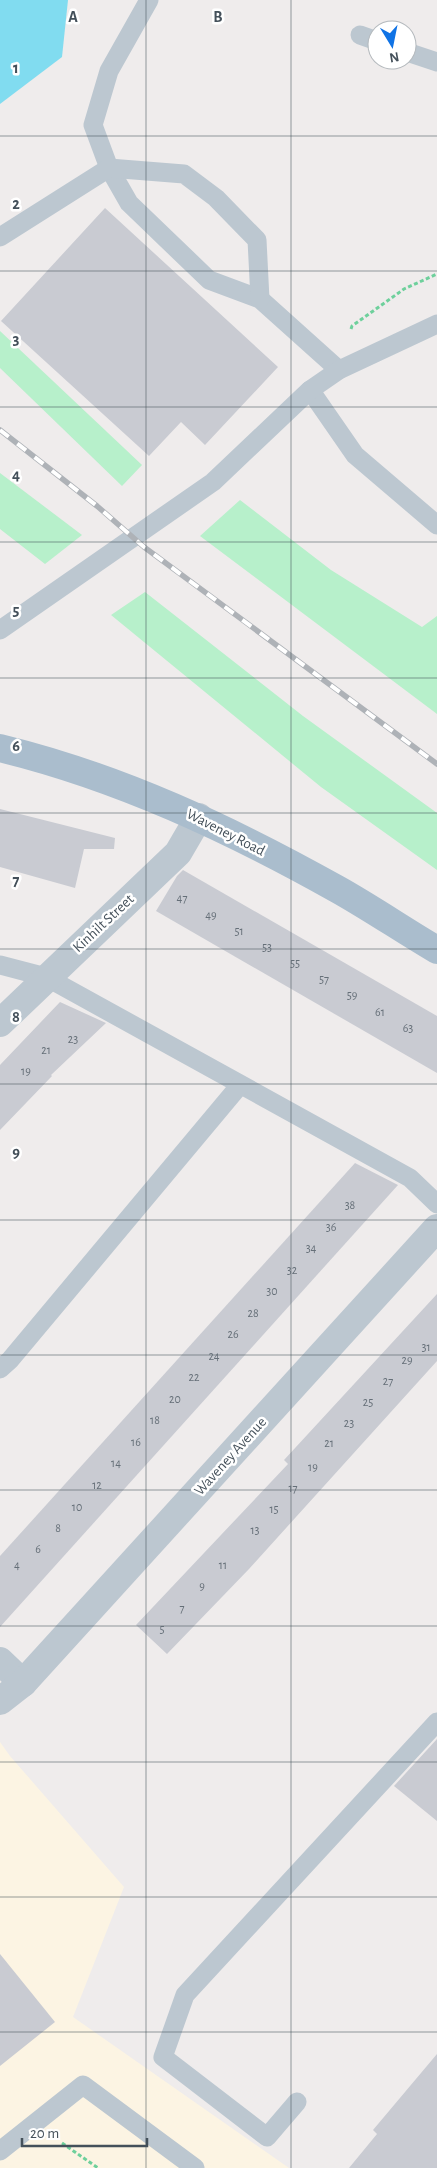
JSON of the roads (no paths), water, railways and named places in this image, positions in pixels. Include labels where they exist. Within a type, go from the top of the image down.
[{"type":"main road","name":"Waveney Road","points":[[0,748],[47,759],[199,817],[338,889],[437,950]]},
{"type":"street","name":"Kinhilt Street","points":[[0,1023],[178,852],[199,817]]},
{"type":"street","name":"Waveney Avenue","points":[[0,1701],[23,1683],[437,1228]]},
{"type":"street","points":[[0,1661],[23,1683]]},
{"type":"lane","points":[[149,0],[109,71],[93,125],[109,168],[129,203],[209,280],[260,299],[339,370]]},
{"type":"lane","points":[[417,55],[437,62]]},
{"type":"lane","points":[[0,238],[109,168],[184,174],[216,198],[257,240],[260,299]]},
{"type":"lane","points":[[0,630],[213,482],[310,390],[339,370],[437,324]]},
{"type":"lane","points":[[310,390],[355,455],[437,525]]},
{"type":"lane","points":[[0,965],[46,977],[410,1178],[437,1204]]},
{"type":"lane","points":[[0,1369],[10,1360],[240,1085]]},
{"type":"lane","points":[[298,2102],[267,2137],[163,2057],[182,2004],[185,1996],[437,1722]]},
{"type":"lane","points":[[0,2151],[83,2085],[195,2168]]},
{"type":"water","points":[[0,0],[68,0],[62,57],[0,104]]},
{"type":"railway","points":[[0,430],[97,506],[144,547],[437,764]]}]
